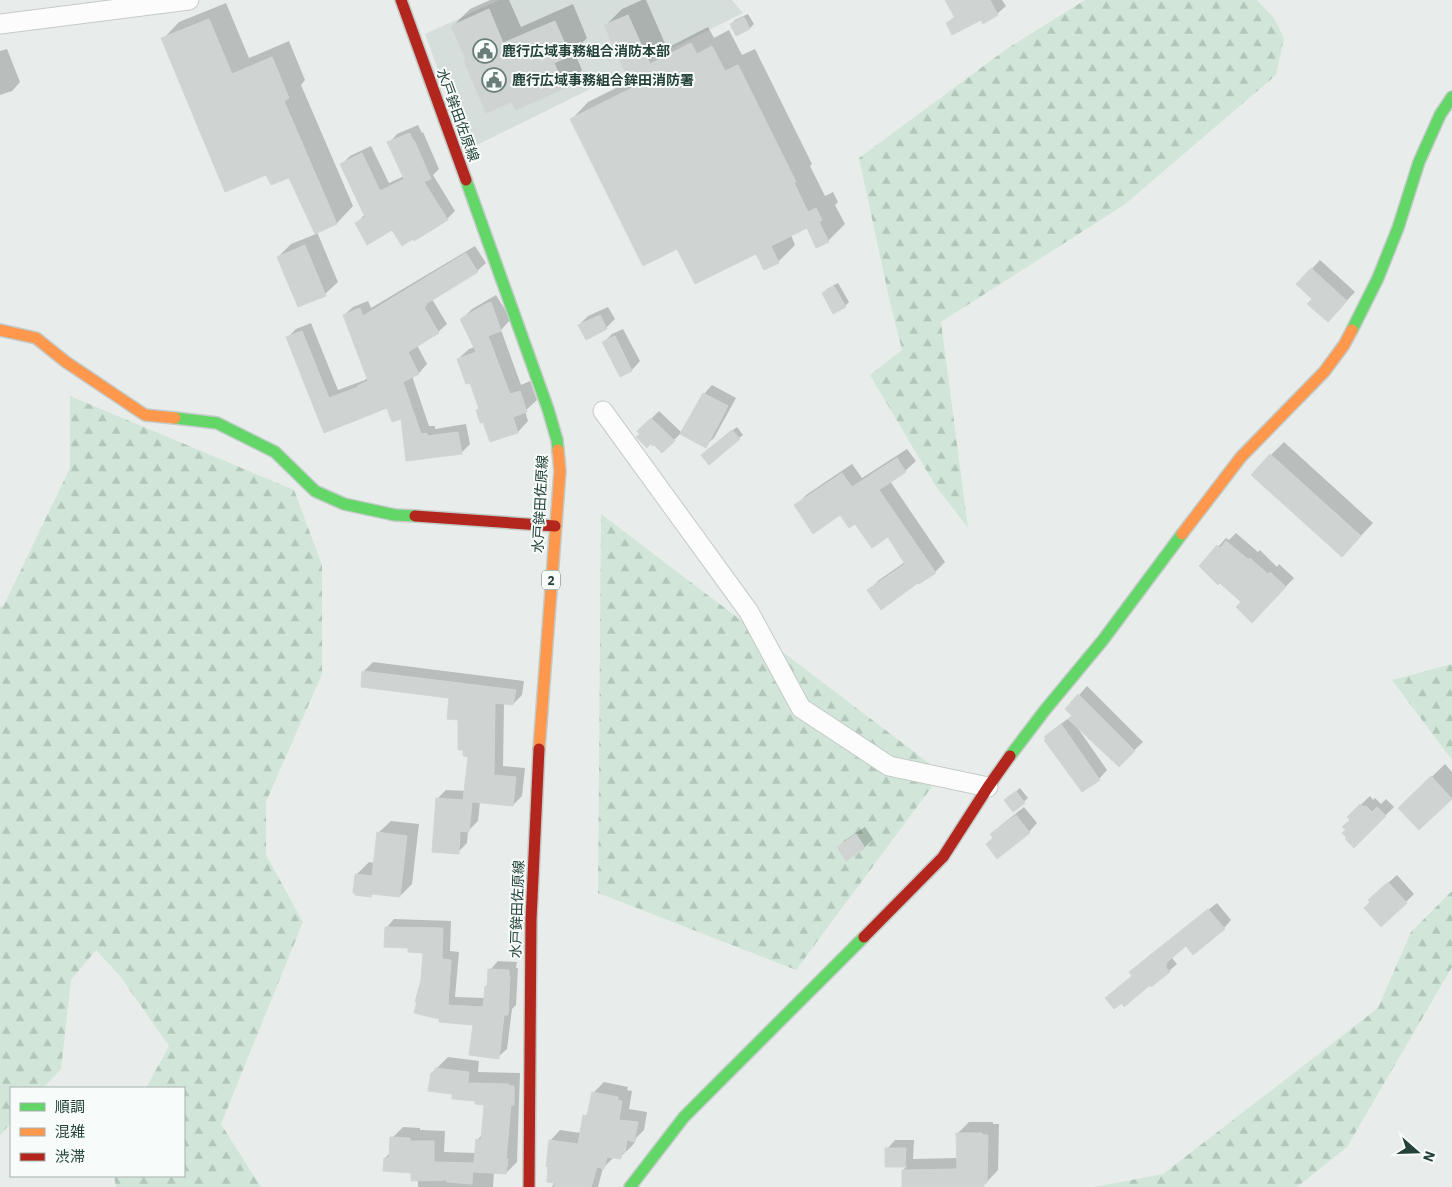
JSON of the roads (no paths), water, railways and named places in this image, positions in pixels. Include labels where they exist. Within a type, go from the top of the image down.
[{"type":"street","points":[[0,24],[189,0]]},
{"type":"street","name":"水戸鉾田佐原線","points":[[401,0],[558,440],[560,471],[554,526],[540,731],[531,910],[529,1187]]},
{"type":"street","points":[[630,1187],[684,1117],[792,1011],[943,857],[988,787],[1045,710],[1103,640],[1241,457],[1324,372],[1344,345],[1378,278],[1398,228],[1419,162],[1440,115],[1452,97]]},
{"type":"street","points":[[0,330],[36,338],[66,362],[145,415],[217,423],[275,452],[315,491],[344,504],[394,514],[554,526]]},
{"type":"street","points":[[603,411],[749,612],[801,708],[889,766],[988,787]]},
{"type":"place","name":"鹿行広域事務組合消防本部","points":[[485,51]]},
{"type":"place","name":"鹿行広域事務組合鉾田消防署","points":[[494,80]]}]
